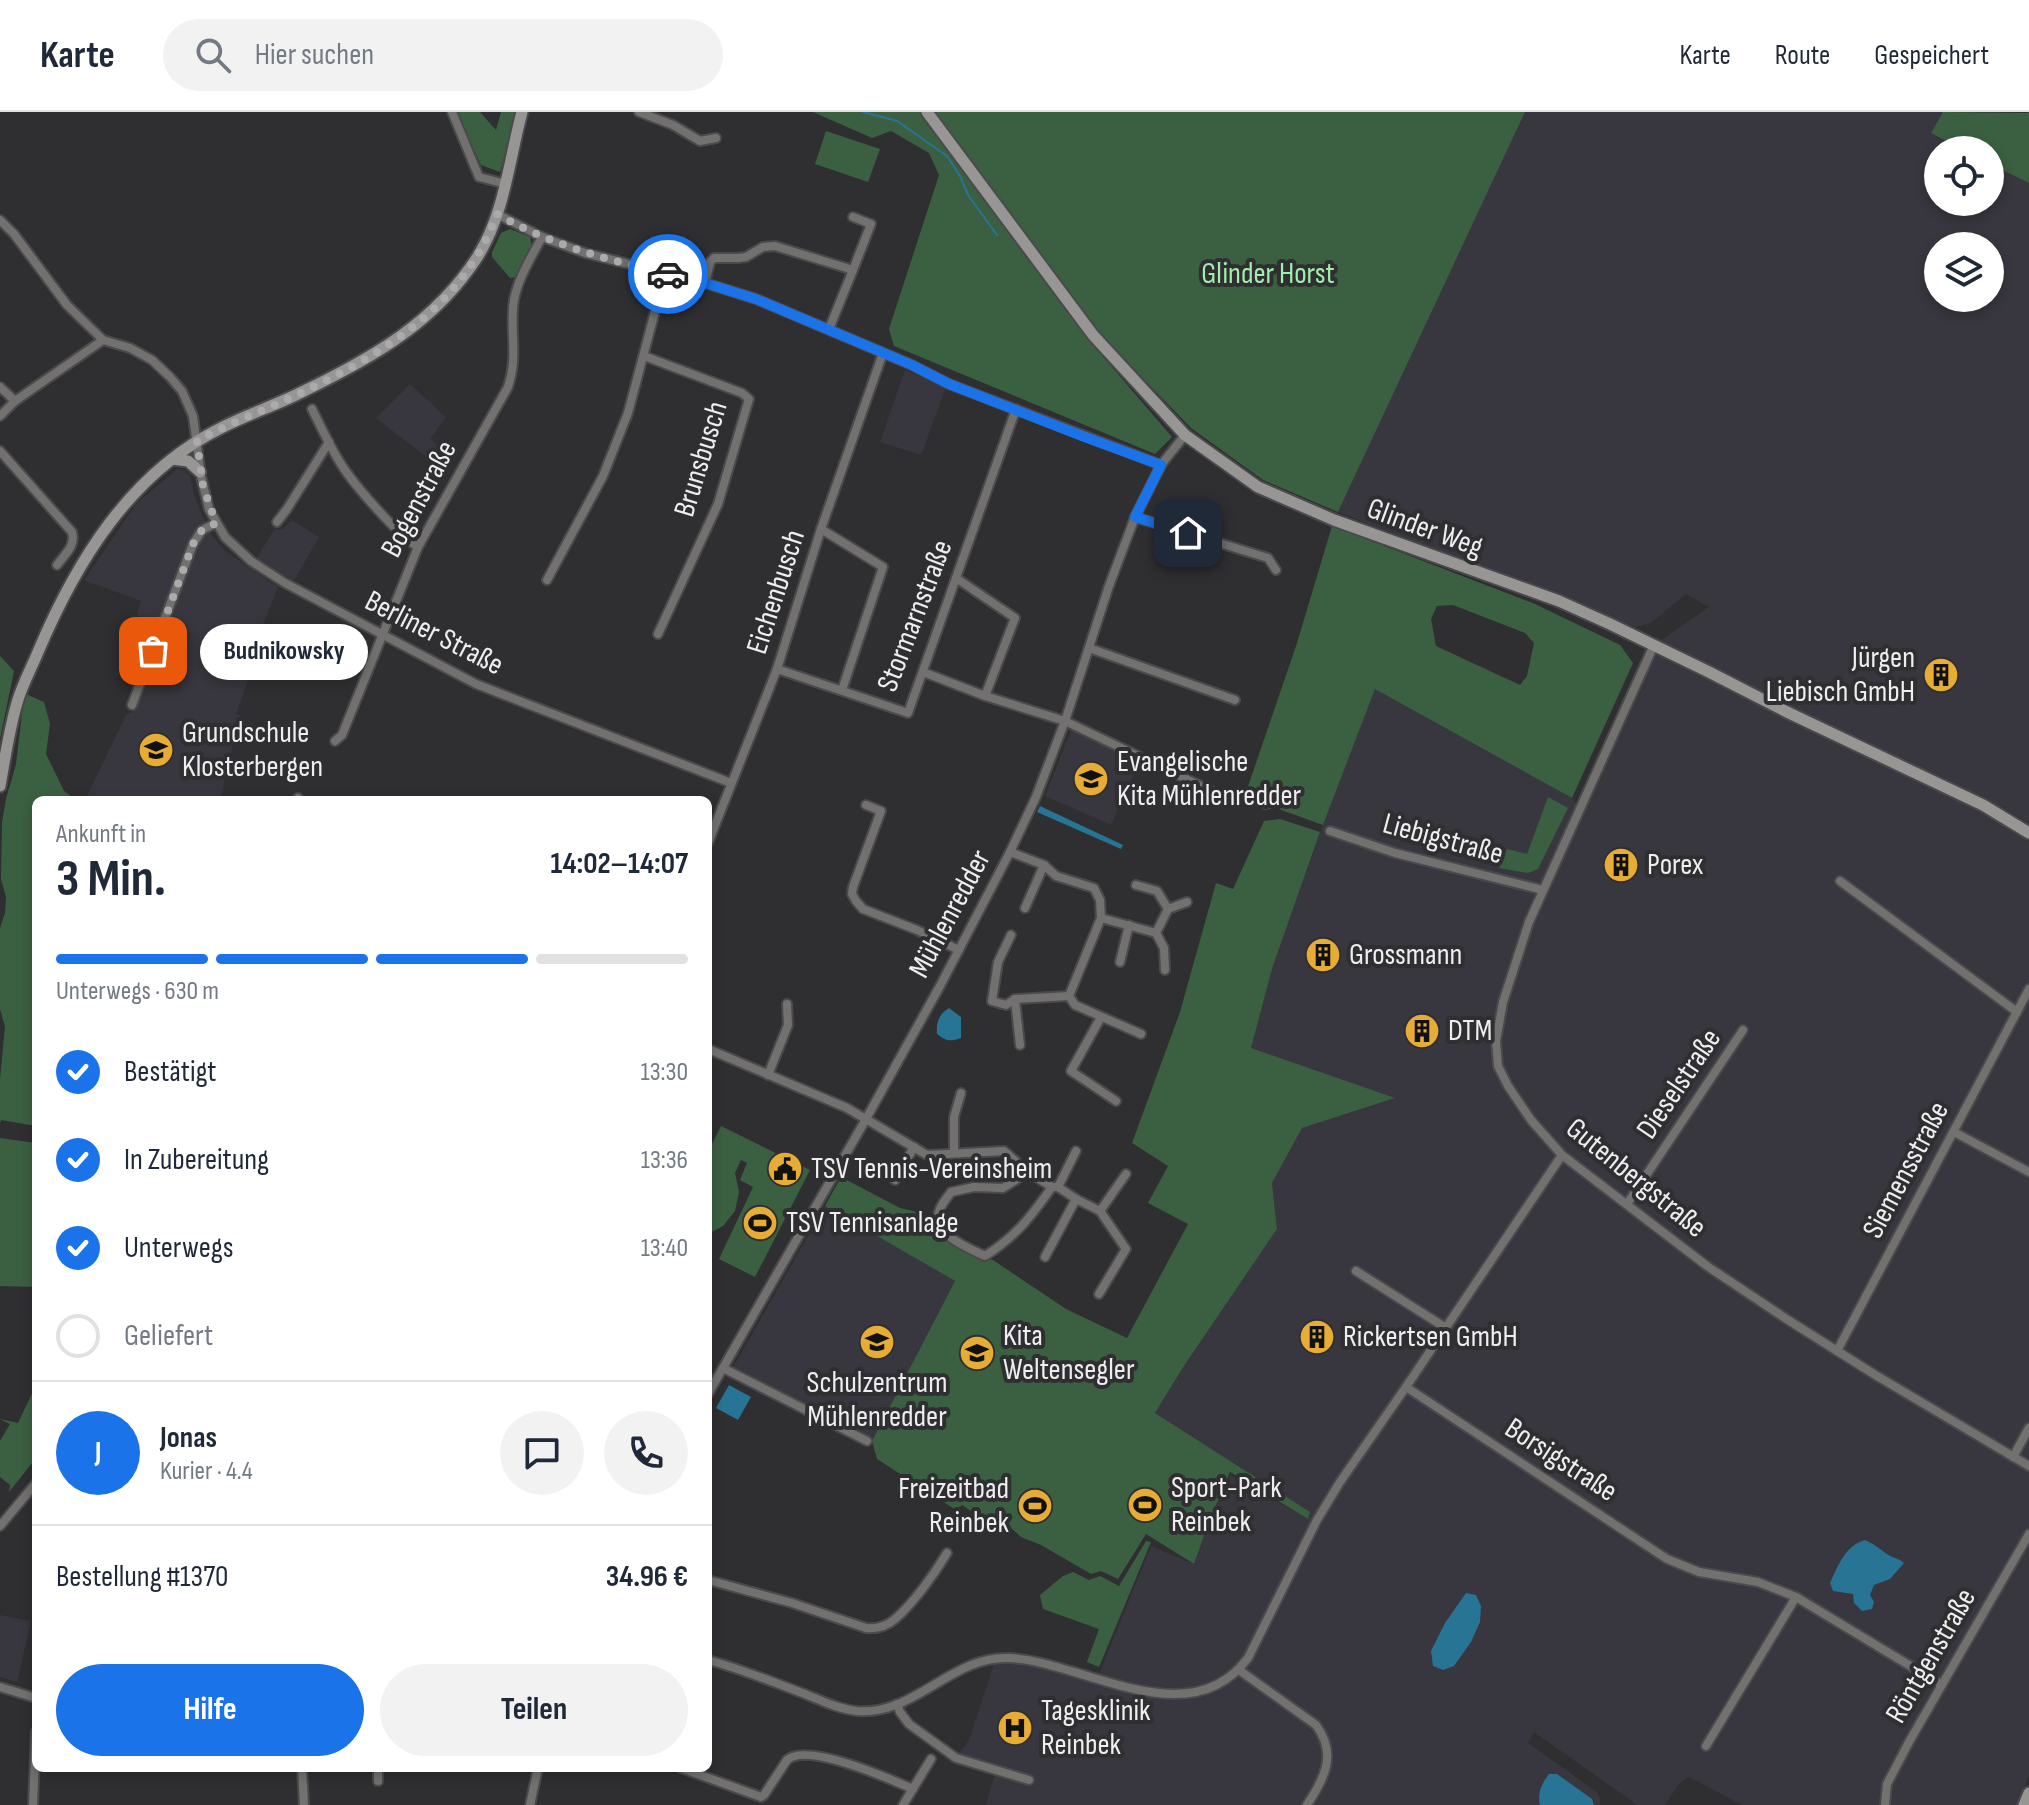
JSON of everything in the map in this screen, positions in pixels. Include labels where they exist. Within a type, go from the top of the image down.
[{"type":"main road","points":[[0,786],[18,699],[58,604],[121,507],[143,483],[197,441],[371,356],[428,316],[457,284],[483,246],[506,184],[522,112]]},
{"type":"main road","name":"Glinder Weg","points":[[927,112],[1093,335],[1185,435],[1258,487],[1334,520],[1559,601],[1983,805],[2029,833]]},
{"type":"main road","points":[[171,459],[188,461],[200,472]]},
{"type":"main road","points":[[2024,1805],[2029,1793]]},
{"type":"street","points":[[452,112],[479,177],[506,184]]},
{"type":"street","points":[[639,112],[654,115],[700,141],[716,138]]},
{"type":"street","points":[[497,214],[542,237],[585,253],[756,299],[949,384],[1161,465]]},
{"type":"street","points":[[829,329],[871,224],[853,217]]},
{"type":"street","points":[[0,220],[67,305],[103,340],[15,401],[0,416]]},
{"type":"street","name":"Bogenstraße","points":[[335,741],[342,735],[418,547],[508,387],[514,361],[516,292],[542,237]]},
{"type":"street","points":[[705,283],[710,262],[714,258],[746,257],[769,246],[853,270]]},
{"type":"street","points":[[547,580],[603,476],[628,413],[665,274]]},
{"type":"street","name":"Berliner Straße","points":[[103,340],[142,354],[170,377],[188,403],[193,416],[205,497],[216,523],[233,546],[251,561],[285,583],[491,690],[731,783]]},
{"type":"street","name":"Eichenbusch","points":[[712,833],[777,669],[821,529],[883,353]]},
{"type":"street","name":"Brunsbusch","points":[[644,356],[742,393],[749,399],[718,504],[658,634]]},
{"type":"street","points":[[0,387],[15,401]]},
{"type":"street","points":[[312,409],[343,467],[380,511],[418,547]]},
{"type":"street","name":"Stormarnstraße","points":[[777,669],[908,713],[1016,409]]},
{"type":"street","name":"Mühlenredder","points":[[712,1387],[866,1119],[1010,852],[1036,797],[1065,721],[1135,517],[1161,465],[1185,435]]},
{"type":"street","points":[[277,522],[329,442]]},
{"type":"street","points":[[0,451],[72,532],[72,546],[57,565]]},
{"type":"street","points":[[0,470],[7,459]]},
{"type":"street","points":[[1135,517],[1268,558],[1276,570]]},
{"type":"street","points":[[132,705],[193,544],[202,530],[216,523]]},
{"type":"street","points":[[821,529],[883,567],[842,690]]},
{"type":"street","points":[[956,578],[1015,618],[985,696]]},
{"type":"street","name":"Gutenbergstraße","points":[[1654,645],[1526,931],[1503,1002],[1496,1041],[1498,1066],[1531,1120],[1562,1155],[1707,1266],[1837,1351],[2029,1466]]},
{"type":"street","points":[[1089,648],[1235,700]]},
{"type":"street","points":[[923,672],[985,696],[1065,721],[1232,801]]},
{"type":"street","points":[[866,805],[881,811],[853,887],[852,894],[856,901],[863,909],[959,950]]},
{"type":"street","name":"Liebigstraße","points":[[1330,831],[1395,853],[1543,890]]},
{"type":"street","points":[[1010,852],[1044,865],[1056,876],[1094,888],[1100,900],[1101,918],[1069,996]]},
{"type":"street","points":[[1025,908],[1044,865]]},
{"type":"street","points":[[1840,881],[2017,1012]]},
{"type":"street","points":[[1136,885],[1157,891],[1168,909]]},
{"type":"street","points":[[1156,933],[1168,909],[1187,902]]},
{"type":"street","points":[[1101,918],[1156,933],[1164,948],[1165,970]]},
{"type":"street","points":[[1120,962],[1129,925]]},
{"type":"street","points":[[1011,935],[998,962],[992,1001],[1006,1005],[1015,999],[1069,996]]},
{"type":"street","name":"Siemensstraße","points":[[1837,1351],[2029,989]]},
{"type":"street","points":[[1069,996],[1075,1005],[1141,1034]]},
{"type":"street","points":[[1015,999],[1020,1045]]},
{"type":"street","points":[[768,1075],[788,1025],[787,1004]]},
{"type":"street","points":[[1101,1017],[1071,1071],[1116,1101]]},
{"type":"street","name":"Dieselstraße","points":[[1627,1204],[1743,1030]]},
{"type":"street","points":[[712,1051],[847,1108],[927,1155],[1004,1151],[1028,1172],[1100,1211],[1126,1249],[1099,1294]]},
{"type":"street","points":[[954,1153],[954,1117],[961,1093]]},
{"type":"street","points":[[1954,1132],[2029,1172]]},
{"type":"street","points":[[895,1180],[914,1147]]},
{"type":"street","points":[[1028,1172],[1003,1188],[974,1187],[951,1192],[939,1211],[939,1225],[951,1238],[985,1256],[1009,1240],[1030,1217],[1055,1187],[1076,1151]]},
{"type":"street","points":[[712,1661],[836,1706],[859,1711],[907,1701],[965,1666],[1006,1658],[1025,1660],[1134,1690],[1185,1695],[1220,1684],[1239,1670],[1248,1658],[1317,1520],[1562,1155]]},
{"type":"street","points":[[1100,1211],[1126,1174]]},
{"type":"street","points":[[1045,1257],[1076,1199]]},
{"type":"street","points":[[1356,1271],[1446,1328]]},
{"type":"street","points":[[723,1368],[867,1441]]},
{"type":"street","name":"Borsigstraße","points":[[1406,1387],[1667,1559],[1699,1572],[1758,1582],[1796,1597],[1942,1685]]},
{"type":"street","points":[[2013,1457],[2029,1428]]},
{"type":"street","points":[[0,1526],[32,1488]]},
{"type":"street","name":"Röntgenstraße","points":[[1885,1805],[1887,1784],[2029,1534]]},
{"type":"street","points":[[712,1581],[874,1629],[894,1620],[935,1573],[947,1553]]},
{"type":"street","points":[[1706,1746],[1796,1597]]},
{"type":"street","points":[[1239,1670],[1316,1725],[1321,1732],[1326,1746],[1327,1765],[1324,1779],[1307,1805]]},
{"type":"street","points":[[0,1687],[32,1697]]},
{"type":"street","points":[[897,1704],[909,1724],[956,1758],[1029,1780]]},
{"type":"street","points":[[692,1772],[761,1797],[787,1760],[792,1755],[800,1754],[863,1769],[913,1789]]},
{"type":"street","points":[[903,1805],[931,1759]]},
{"type":"street","points":[[33,1805],[34,1772]]},
{"type":"street","points":[[302,1772],[304,1805]]},
{"type":"street","points":[[378,1772],[378,1781]]},
{"type":"street","points":[[530,1805],[537,1772]]},
{"type":"shaded area","points":[[1525,112],[1943,112],[1931,133],[1937,136],[1924,136],[1924,216],[2004,216],[2004,171],[2029,183],[2029,823],[1984,797],[1666,651],[1973,806],[2029,842],[2029,1776],[2017,1805],[1742,1805],[1689,1777],[1679,1784],[1665,1805],[1637,1805],[1534,1732],[1528,1743],[1597,1792],[1600,1805],[986,1805],[996,1770],[956,1758],[969,1740],[994,1664],[1028,1664],[1097,1679],[1151,1546],[1194,1564],[1230,1475],[1308,1519],[1309,1512],[1155,1413],[1277,1229],[1272,1183],[1302,1128],[1394,1098],[1250,1048],[1272,969],[1375,688],[1572,798],[1580,808],[1654,645],[1709,607],[1686,594],[1651,623],[1635,627],[1338,512]]},
{"type":"shaded area","points":[[905,370],[946,387],[921,455],[880,442]]},
{"type":"shaded area","points":[[410,384],[446,417],[430,439],[455,459],[447,473],[376,418]]},
{"type":"shaded area","points":[[177,469],[185,470],[190,476],[194,495],[210,533],[225,551],[278,587],[245,669],[251,672],[236,714],[243,717],[228,760],[222,796],[87,796],[126,715],[132,712],[164,626],[137,615],[141,601],[84,580],[136,504]]},
{"type":"shaded area","points":[[292,520],[319,537],[294,581],[257,558],[275,528],[282,530]]},
{"type":"shaded area","name":"Evangelische Kita Mühlenredder","points":[[1071,730],[1139,763],[1111,825],[1045,796]]},
{"type":"shaded area","points":[[825,1206],[955,1281],[872,1441],[731,1371]]},
{"type":"shaded area","points":[[0,1615],[31,1621],[17,1682],[0,1677]]},
{"type":"green space","points":[[456,112],[480,112],[496,130],[501,112],[517,112],[500,172],[481,165]]},
{"type":"green space","points":[[813,112],[920,112],[1088,339],[1172,437],[1155,454],[894,346],[889,329],[939,175],[929,153],[891,131],[872,138]]},
{"type":"green space","name":"Glinder Horst","points":[[935,112],[1525,112],[1338,512],[1263,480],[1191,428],[1097,331]]},
{"type":"green space","points":[[1943,112],[2029,112],[2029,183],[2004,171],[2004,136],[1937,136],[1931,133]]},
{"type":"green space","points":[[826,131],[880,149],[868,182],[815,164]]},
{"type":"green space","points":[[510,229],[530,237],[532,247],[517,277],[510,278],[492,257],[492,252],[501,233]]},
{"type":"green space","points":[[1332,526],[1535,604],[1620,645],[1633,663],[1572,798],[1375,689],[1323,825],[1276,808],[1264,810],[1243,801],[1297,643]],"holes":[[[1453,605],[1525,633],[1534,643],[1527,676],[1520,685],[1436,646],[1431,619],[1437,606]]]},
{"type":"green space","points":[[0,656],[14,671],[0,739]]},
{"type":"green space","points":[[26,694],[44,702],[50,724],[46,754],[64,791],[71,796],[32,796],[32,1125],[1,1120],[0,1123],[5,1027],[0,1009],[0,928],[6,897],[1,879],[2,822],[16,764]]},
{"type":"green space","points":[[1548,797],[1568,808],[1538,869],[1528,873],[1499,868],[1507,849],[1527,854]]},
{"type":"green space","points":[[1280,819],[1320,832],[1272,969],[1251,1048],[1395,1098],[1302,1128],[1272,1183],[1277,1229],[1155,1413],[1310,1512],[1308,1519],[1230,1472],[1194,1564],[1146,1534],[1118,1579],[1101,1571],[1091,1574],[1021,1537],[1011,1528],[992,1525],[962,1505],[956,1510],[877,1459],[872,1441],[955,1281],[825,1206],[841,1177],[900,1208],[930,1215],[946,1239],[969,1253],[993,1260],[1066,1309],[1127,1338],[1188,1224],[1148,1203],[1168,1166],[1132,1143],[1180,1012],[1216,883],[1233,889],[1264,821]]},
{"type":"green space","name":"TSV Tennisanlage","points":[[721,1126],[810,1170],[755,1277],[719,1259],[753,1187],[740,1180],[747,1163],[741,1160],[735,1173],[739,1192],[735,1211],[723,1226],[712,1232],[712,1144]]},
{"type":"green space","points":[[0,1138],[32,1142],[32,1287],[0,1286]]},
{"type":"green space","points":[[32,1393],[32,1463],[9,1492],[10,1485],[0,1477],[0,1441],[10,1424],[0,1419],[18,1423]]},
{"type":"green space","points":[[1146,1541],[1151,1542],[1099,1667],[1087,1662],[1099,1629],[1043,1609],[1040,1595],[1063,1576],[1073,1572],[1089,1580],[1100,1576],[1119,1586]]},
{"type":"water","points":[[1040,806],[1123,845],[1121,849],[1037,812]]},
{"type":"water","points":[[949,1008],[961,1017],[961,1038],[954,1040],[937,1034],[939,1019]]},
{"type":"water","points":[[729,1385],[751,1397],[738,1420],[716,1408]]},
{"type":"water","points":[[1865,1540],[1904,1563],[1890,1579],[1874,1585],[1870,1595],[1874,1602],[1872,1609],[1862,1611],[1854,1603],[1853,1594],[1833,1591],[1830,1583],[1848,1551]]},
{"type":"water","points":[[1466,1593],[1476,1595],[1481,1606],[1480,1622],[1471,1642],[1454,1666],[1443,1670],[1433,1666],[1431,1651],[1445,1623]]},
{"type":"water","points":[[1549,1774],[1557,1774],[1592,1799],[1594,1805],[1540,1805],[1541,1788]]},
{"type":"waterway","points":[[863,112],[897,121],[947,156],[968,195],[997,235]]},
{"type":"way so far","points":[[153,651],[193,544],[202,530],[216,523],[203,486],[197,441],[302,392],[371,356],[411,330],[444,299],[473,263],[497,214],[563,245],[668,274]]},
{"type":"place","name":"Budnikowsky","points":[[153,651]]},
{"type":"place","name":"Jürgen Liebisch GmbH","points":[[1941,675]]},
{"type":"place","name":"Grundschule Klosterbergen","points":[[156,750]]},
{"type":"place","name":"Evangelische Kita Mühlenredder","points":[[1091,779]]},
{"type":"place","name":"Porex","points":[[1621,865]]},
{"type":"place","name":"Grossmann","points":[[1323,955]]},
{"type":"place","name":"DTM","points":[[1422,1031]]},
{"type":"place","name":"TSV Tennis-Vereinsheim","points":[[785,1169]]},
{"type":"place","name":"TSV Tennisanlage","points":[[760,1223]]},
{"type":"place","name":"Rickertsen GmbH","points":[[1317,1337]]},
{"type":"place","name":"Schulzentrum Mühlenredder","points":[[877,1342]]},
{"type":"place","name":"Kita Weltensegler","points":[[977,1353]]},
{"type":"place","name":"Sport-Park Reinbek","points":[[1145,1505]]},
{"type":"place","name":"Freizeitbad Reinbek","points":[[1035,1506]]},
{"type":"place","name":"Tagesklinik Reinbek","points":[[1015,1728]]},
{"type":"route","points":[[668,274],[756,299],[912,365],[949,384],[1161,465],[1135,517],[1188,533]]}]
